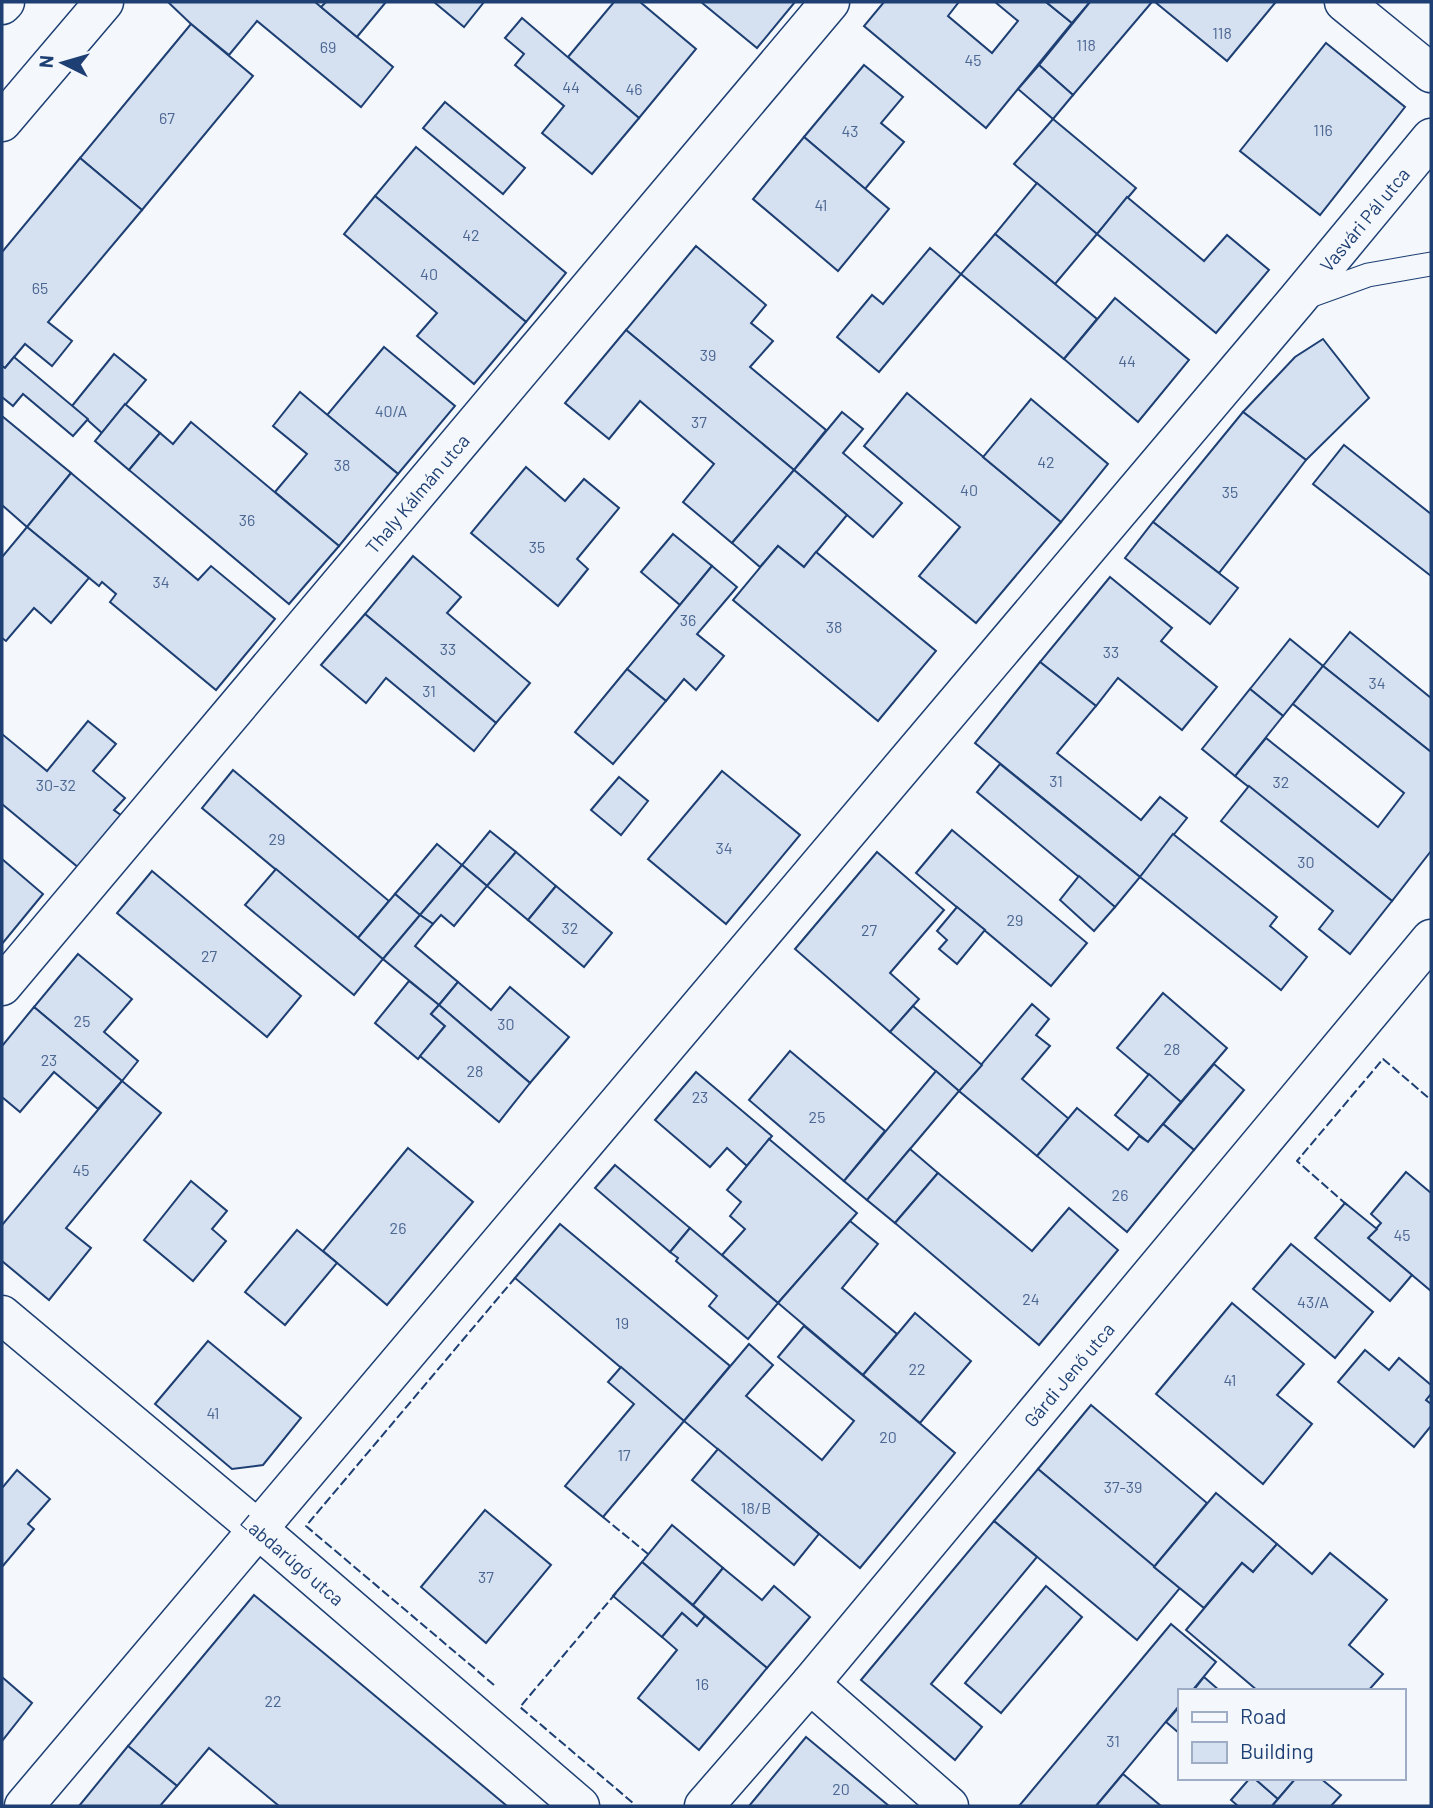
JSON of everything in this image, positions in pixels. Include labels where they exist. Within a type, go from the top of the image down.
[{"type":"street","points":[[2,122],[104,2]]},
{"type":"street","name":"Thaly Kálmán utca","points":[[2,986],[830,2]]},
{"type":"street","points":[[1344,2],[1431,73]]},
{"type":"street","name":"Vasvári Pál utca","points":[[24,1806],[1431,138]]},
{"type":"street","name":"Gárdi Jenő utca","points":[[704,1806],[810,1684],[1431,939]]},
{"type":"street","name":"Labdarúgó utca","points":[[2,1315],[259,1530],[580,1806]]},
{"type":"street","points":[[810,1684],[949,1806]]},
{"type":"lane","points":[[1297,300],[1368,275],[1431,264]]},
{"type":"building","points":[[170,2],[315,2],[393,67],[361,107],[257,21],[229,55],[191,24]]},
{"type":"building","points":[[326,2],[386,2],[357,37],[321,7]]},
{"type":"building","points":[[434,2],[484,2],[464,27]]},
{"type":"building","points":[[614,2],[640,2],[696,49],[639,118],[568,57]]},
{"type":"building","points":[[701,2],[795,2],[757,48]]},
{"type":"building","points":[[884,2],[957,2],[948,16],[992,53],[1018,21],[995,2],[1046,2],[1072,23],[986,128],[864,26]]},
{"type":"building","points":[[1046,2],[1090,2],[1072,23]]},
{"type":"building","points":[[1090,2],[1152,2],[1073,95],[1039,65]]},
{"type":"building","points":[[1155,2],[1273,2],[1275,3],[1227,61]]},
{"type":"building","points":[[522,18],[639,118],[592,174],[542,133],[564,106],[515,65],[524,54],[505,38]]},
{"type":"building","points":[[191,24],[253,76],[142,210],[80,158]]},
{"type":"building","points":[[1326,43],[1405,107],[1320,215],[1240,151]]},
{"type":"building","points":[[864,65],[903,97],[881,123],[904,142],[865,189],[804,137]]},
{"type":"building","points":[[1039,65],[1073,95],[1053,119],[1018,89]]},
{"type":"building","points":[[445,102],[525,168],[503,194],[423,128]]},
{"type":"building","points":[[1053,119],[1136,188],[1097,234],[1014,164]]},
{"type":"building","points":[[804,137],[889,209],[838,271],[753,199]]},
{"type":"building","points":[[416,147],[566,273],[526,322],[375,196]]},
{"type":"building","points":[[80,158],[142,210],[48,322],[72,341],[52,366],[25,344],[5,368],[2,366],[2,252]]},
{"type":"building","points":[[1037,183],[1097,234],[1055,284],[995,234]]},
{"type":"building","points":[[375,196],[526,322],[474,384],[417,336],[437,313],[344,234]]},
{"type":"building","points":[[1127,197],[1204,261],[1227,235],[1269,270],[1216,333],[1097,234]]},
{"type":"building","points":[[995,234],[1097,319],[1064,359],[961,274]]},
{"type":"building","points":[[696,246],[766,305],[751,323],[773,341],[750,367],[826,430],[794,470],[626,330]]},
{"type":"building","points":[[930,248],[961,274],[879,372],[837,337],[872,295],[883,304]]},
{"type":"building","points":[[1115,298],[1189,360],[1138,422],[1064,359]]},
{"type":"building","points":[[626,330],[794,470],[732,543],[683,502],[714,464],[640,401],[609,439],[565,403]]},
{"type":"building","points":[[1323,339],[1369,398],[1306,460],[1243,412],[1295,357]]},
{"type":"building","points":[[384,347],[455,406],[398,474],[327,415]]},
{"type":"building","points":[[114,354],[146,380],[102,433],[72,406]]},
{"type":"building","points":[[14,357],[88,419],[73,436],[23,394],[13,406],[2,397],[2,366],[5,368]]},
{"type":"building","points":[[300,392],[398,474],[339,546],[275,492],[307,454],[273,426]]},
{"type":"building","points":[[907,393],[1061,522],[976,623],[919,576],[960,527],[864,446]]},
{"type":"building","points":[[1031,399],[1108,464],[1061,522],[983,457]]},
{"type":"building","points":[[125,404],[160,433],[129,470],[95,441]]},
{"type":"building","points":[[842,412],[863,429],[843,453],[902,503],[873,537],[794,470]]},
{"type":"building","points":[[1243,412],[1306,460],[1219,573],[1153,522]]},
{"type":"building","points":[[2,416],[71,473],[27,527],[2,505]]},
{"type":"building","points":[[191,422],[339,546],[289,604],[129,470],[160,433],[173,444]]},
{"type":"building","points":[[1344,445],[1431,514],[1431,576],[1313,484]]},
{"type":"building","points":[[526,467],[565,501],[584,479],[619,508],[577,559],[588,569],[558,606],[471,533]]},
{"type":"building","points":[[794,470],[847,515],[804,567],[778,546],[760,567],[732,543]]},
{"type":"building","points":[[71,473],[198,580],[211,566],[275,619],[216,690],[110,602],[116,594],[102,582],[99,586],[27,527]]},
{"type":"building","points":[[1153,522],[1238,588],[1210,624],[1125,558]]},
{"type":"building","points":[[27,527],[89,578],[51,623],[34,608],[6,641],[2,638],[2,557]]},
{"type":"building","points":[[673,534],[712,566],[680,605],[641,572]]},
{"type":"building","points":[[778,546],[804,567],[816,552],[936,651],[878,721],[733,600]]},
{"type":"building","points":[[413,556],[461,597],[447,613],[530,683],[496,723],[365,614]]},
{"type":"building","points":[[712,566],[737,587],[697,634],[724,656],[696,690],[684,679],[666,701],[627,669]]},
{"type":"building","points":[[1110,577],[1172,628],[1161,641],[1217,687],[1182,730],[1118,678],[1096,706],[1040,662]]},
{"type":"building","points":[[365,614],[496,723],[474,751],[386,678],[366,703],[321,665]]},
{"type":"building","points":[[1350,632],[1431,698],[1431,752],[1323,666]]},
{"type":"building","points":[[1290,639],[1323,666],[1283,716],[1250,689]]},
{"type":"building","points":[[1040,662],[1096,706],[1057,753],[1141,820],[1160,797],[1187,818],[1140,877],[975,743]]},
{"type":"building","points":[[1323,666],[1431,752],[1431,851],[1392,901],[1235,776],[1266,738],[1378,827],[1404,793],[1293,704]]},
{"type":"building","points":[[627,669],[666,701],[613,764],[575,732]]},
{"type":"building","points":[[1250,689],[1283,716],[1235,776],[1202,749]]},
{"type":"building","points":[[88,721],[116,744],[93,771],[125,798],[114,810],[122,816],[79,868],[2,804],[2,734],[47,771]]},
{"type":"building","points":[[1000,764],[1140,877],[1115,907],[977,792]]},
{"type":"building","points":[[233,770],[389,901],[358,938],[202,808]]},
{"type":"building","points":[[722,771],[800,835],[726,924],[648,859]]},
{"type":"building","points":[[619,777],[648,801],[621,835],[591,810]]},
{"type":"building","points":[[1249,786],[1392,901],[1350,954],[1319,929],[1333,911],[1221,821]]},
{"type":"building","points":[[952,830],[1087,943],[1051,986],[916,873]]},
{"type":"building","points":[[490,831],[516,852],[487,886],[462,865]]},
{"type":"building","points":[[1173,834],[1277,917],[1270,926],[1307,957],[1281,990],[1140,877]]},
{"type":"building","points":[[437,844],[462,865],[420,915],[395,894]]},
{"type":"building","points":[[516,852],[556,886],[528,920],[487,886]]},
{"type":"building","points":[[877,852],[944,910],[890,973],[919,999],[890,1032],[795,949]]},
{"type":"building","points":[[2,859],[43,894],[2,944]]},
{"type":"building","points":[[462,865],[487,886],[454,926],[441,915],[433,924],[420,915]]},
{"type":"building","points":[[276,869],[383,959],[354,995],[245,905]]},
{"type":"building","points":[[152,871],[301,996],[267,1037],[117,913]]},
{"type":"building","points":[[1079,876],[1115,907],[1094,931],[1060,900]]},
{"type":"building","points":[[556,886],[612,933],[584,967],[528,920]]},
{"type":"building","points":[[395,894],[420,915],[383,959],[358,938]]},
{"type":"building","points":[[957,907],[985,930],[957,964],[939,949],[947,940],[937,931]]},
{"type":"building","points":[[420,915],[433,924],[415,946],[458,982],[439,1005],[383,959]]},
{"type":"building","points":[[78,954],[132,999],[104,1032],[138,1061],[122,1081],[34,1007]]},
{"type":"building","points":[[409,981],[439,1005],[431,1014],[445,1026],[418,1059],[375,1023]]},
{"type":"building","points":[[458,982],[491,1010],[510,987],[569,1037],[530,1083],[439,1005]]},
{"type":"building","points":[[1163,993],[1227,1048],[1181,1102],[1117,1048]]},
{"type":"building","points":[[1032,1004],[1049,1019],[1036,1035],[1050,1046],[1022,1079],[1069,1119],[1037,1156],[959,1091]]},
{"type":"building","points":[[439,1005],[530,1083],[499,1122],[420,1056],[445,1026],[431,1014]]},
{"type":"building","points":[[913,1006],[982,1065],[959,1091],[890,1032]]},
{"type":"building","points":[[34,1007],[122,1081],[98,1109],[54,1072],[20,1112],[2,1097],[2,1046]]},
{"type":"building","points":[[790,1051],[885,1131],[844,1181],[749,1100]]},
{"type":"building","points":[[1214,1064],[1244,1090],[1194,1150],[1163,1124]]},
{"type":"building","points":[[936,1071],[959,1091],[867,1200],[844,1181]]},
{"type":"building","points":[[696,1072],[772,1136],[747,1166],[727,1148],[710,1167],[655,1120]]},
{"type":"building","points":[[1149,1074],[1181,1102],[1148,1142],[1115,1115]]},
{"type":"building","points":[[122,1081],[161,1113],[66,1228],[91,1248],[49,1300],[2,1261],[2,1225]]},
{"type":"building","points":[[1077,1108],[1128,1150],[1139,1136],[1148,1142],[1163,1124],[1194,1150],[1127,1232],[1037,1156]]},
{"type":"building","points":[[769,1139],[857,1213],[778,1303],[722,1255],[745,1229],[730,1216],[741,1202],[727,1190]]},
{"type":"building","points":[[408,1148],[473,1202],[387,1305],[323,1251]]},
{"type":"building","points":[[910,1149],[938,1173],[895,1223],[867,1200]]},
{"type":"building","points":[[615,1165],[690,1228],[670,1252],[595,1188]]},
{"type":"building","points":[[1406,1172],[1431,1193],[1431,1291],[1368,1238],[1381,1223],[1371,1214]]},
{"type":"building","points":[[938,1173],[1032,1251],[1069,1208],[1118,1250],[1039,1345],[895,1223]]},
{"type":"building","points":[[191,1181],[227,1211],[212,1229],[226,1241],[193,1281],[144,1240]]},
{"type":"building","points":[[1345,1203],[1377,1229],[1368,1238],[1412,1275],[1390,1301],[1315,1238]]},
{"type":"building","points":[[850,1221],[878,1244],[842,1288],[897,1334],[863,1375],[778,1303]]},
{"type":"building","points":[[560,1224],[730,1366],[684,1421],[515,1278]]},
{"type":"building","points":[[690,1228],[778,1303],[748,1339],[709,1306],[717,1296],[676,1261],[678,1258],[670,1252]]},
{"type":"building","points":[[297,1230],[337,1263],[285,1325],[245,1292]]},
{"type":"building","points":[[1291,1244],[1373,1312],[1335,1358],[1253,1289]]},
{"type":"building","points":[[1232,1303],[1304,1364],[1277,1395],[1312,1424],[1263,1484],[1156,1394]]},
{"type":"building","points":[[915,1313],[971,1361],[920,1423],[863,1375]]},
{"type":"building","points":[[804,1326],[955,1453],[860,1568],[684,1421],[749,1344],[773,1365],[746,1396],[822,1460],[854,1421],[778,1357]]},
{"type":"building","points":[[208,1341],[301,1418],[263,1465],[232,1469],[155,1404]]},
{"type":"building","points":[[1365,1350],[1389,1370],[1399,1358],[1431,1385],[1431,1394],[1426,1400],[1431,1404],[1431,1426],[1414,1447],[1338,1382]]},
{"type":"building","points":[[621,1367],[684,1421],[603,1517],[565,1486],[634,1404],[608,1382]]},
{"type":"building","points":[[1091,1405],[1207,1503],[1154,1567],[1038,1469]]},
{"type":"building","points":[[718,1449],[819,1534],[794,1565],[692,1480]]},
{"type":"building","points":[[1038,1469],[1180,1588],[1137,1640],[994,1521]]},
{"type":"building","points":[[17,1470],[50,1499],[28,1524],[34,1529],[2,1567],[2,1488]]},
{"type":"building","points":[[1216,1493],[1277,1544],[1253,1572],[1242,1563],[1204,1608],[1154,1567]]},
{"type":"building","points":[[485,1510],[551,1565],[486,1643],[421,1587]]},
{"type":"building","points":[[994,1521],[1037,1557],[931,1684],[982,1727],[955,1760],[861,1680]]},
{"type":"building","points":[[672,1525],[723,1568],[693,1605],[642,1562]]},
{"type":"building","points":[[1277,1544],[1312,1574],[1330,1553],[1387,1600],[1349,1645],[1383,1674],[1370,1689],[1256,1689],[1186,1630],[1242,1563],[1253,1572]]},
{"type":"building","points":[[642,1562],[705,1616],[697,1626],[682,1613],[662,1637],[613,1596]]},
{"type":"building","points":[[723,1568],[762,1600],[774,1586],[810,1617],[767,1668],[693,1605]]},
{"type":"building","points":[[1046,1586],[1082,1617],[1001,1713],[965,1683]]},
{"type":"building","points":[[254,1595],[507,1806],[279,1806],[209,1748],[177,1786],[128,1746]]},
{"type":"building","points":[[682,1613],[697,1626],[705,1616],[767,1668],[699,1750],[638,1698],[677,1650],[662,1637]]},
{"type":"building","points":[[1171,1624],[1216,1662],[1194,1689],[1178,1689],[1178,1707],[1096,1806],[1019,1806]]},
{"type":"building","points":[[2,1677],[32,1703],[2,1741]]},
{"type":"building","points":[[1204,1677],[1218,1689],[1195,1689]]},
{"type":"building","points":[[1178,1708],[1178,1732],[1166,1722]]},
{"type":"building","points":[[806,1737],[889,1806],[749,1806]]},
{"type":"building","points":[[128,1746],[177,1786],[160,1806],[79,1806]]},
{"type":"building","points":[[1123,1774],[1161,1806],[1096,1806]]},
{"type":"building","points":[[1248,1780],[1256,1780],[1278,1799],[1272,1806],[1238,1806],[1231,1800]]},
{"type":"building","points":[[1256,1780],[1294,1780],[1278,1799]]},
{"type":"building","points":[[1294,1780],[1322,1780],[1341,1795],[1331,1806],[1272,1806]]},
{"type":"fence","points":[[1347,1205],[1297,1161],[1383,1059],[1431,1100]]},
{"type":"fence","points":[[494,1685],[306,1526],[515,1278]]},
{"type":"fence","points":[[603,1517],[648,1554],[645,1558]]},
{"type":"fence","points":[[616,1593],[520,1707],[633,1803]]}]
